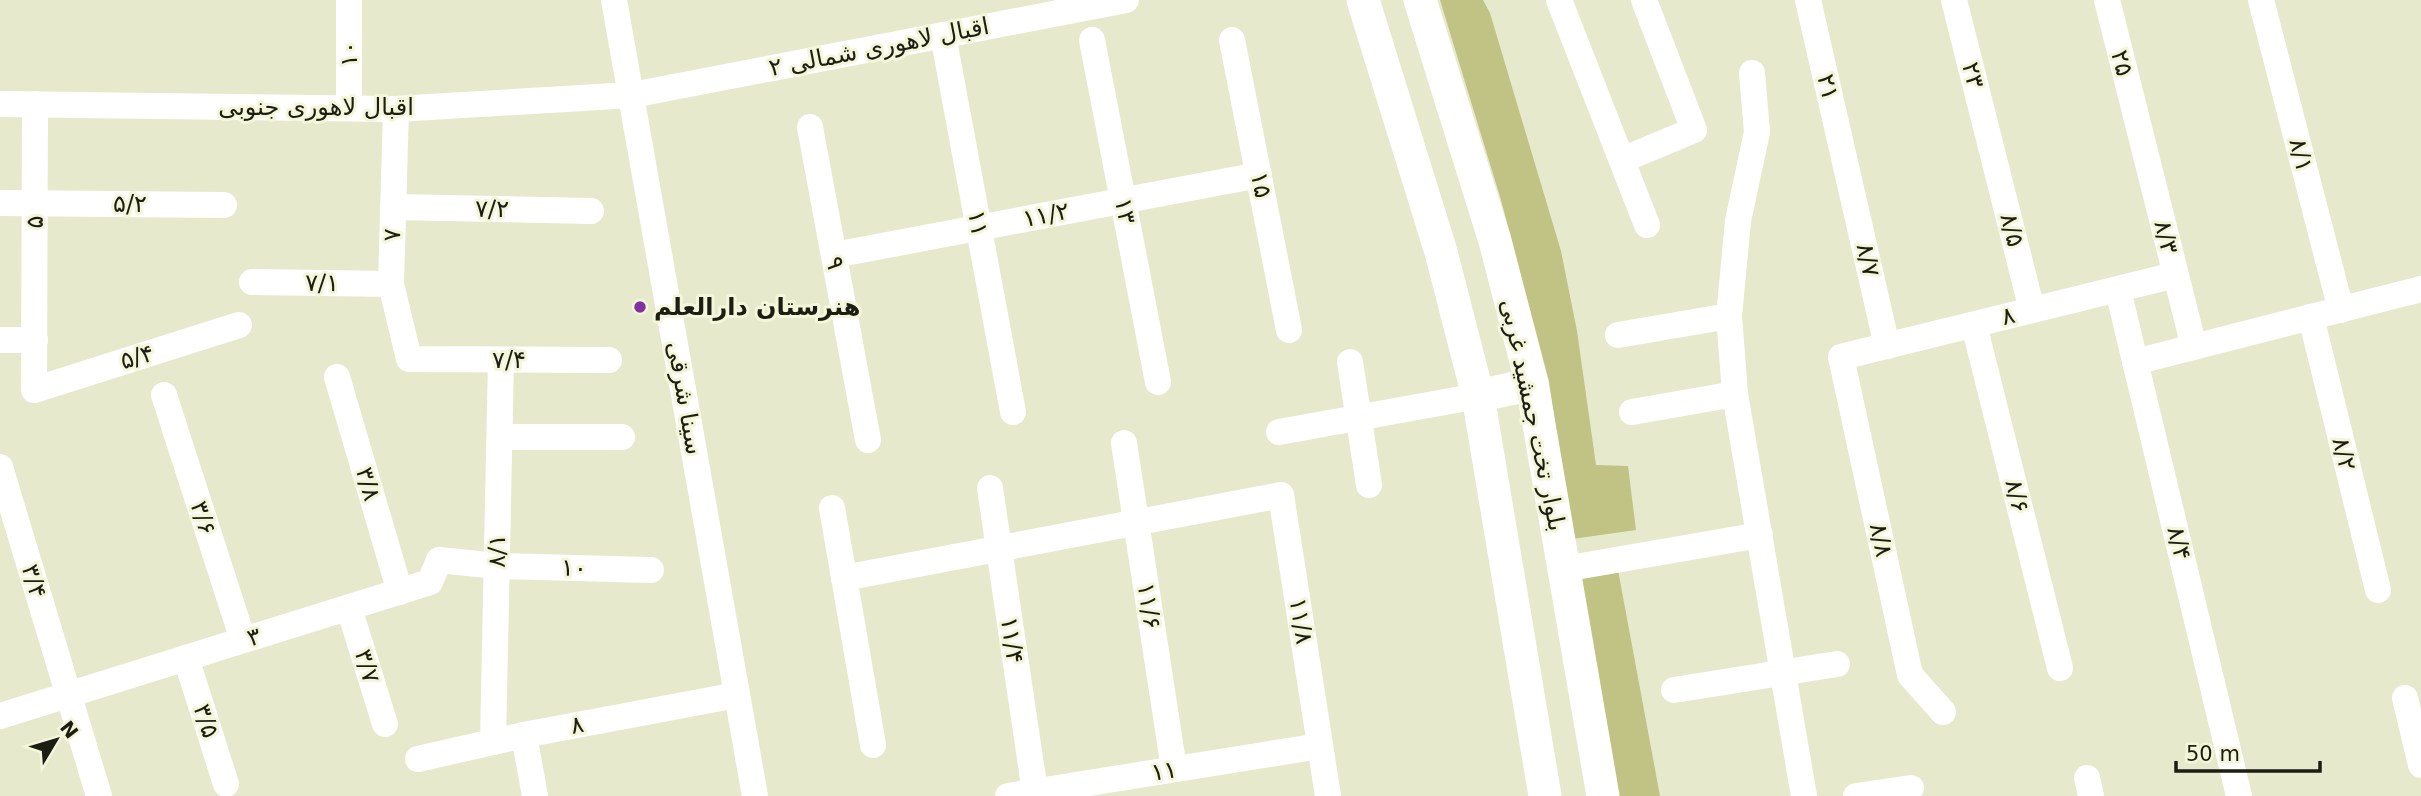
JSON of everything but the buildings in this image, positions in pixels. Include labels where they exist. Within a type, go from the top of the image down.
[{"type":"main road","name":"بلوار تخت جمشید غربی","points":[[1363,0],[1441,252],[1478,396],[1545,796]]},
{"type":"main road","name":"بلوار تخت جمشید غربی","points":[[1420,0],[1494,241],[1532,384],[1603,796]]},
{"type":"main road","points":[[1478,396],[1532,384]]},
{"type":"street","name":"۱۰","points":[[349,0],[349,108]]},
{"type":"street","name":"سینا شرقی","points":[[614,0],[755,796]]},
{"type":"street","name":"اقبال لاهوری شمالی ۲","points":[[632,95],[943,35],[1086,4],[1126,0]]},
{"type":"street","points":[[1559,0],[1647,225]]},
{"type":"street","points":[[1622,160],[1694,130],[1644,0]]},
{"type":"street","name":"۲۱","points":[[1808,0],[1848,174]]},
{"type":"street","name":"۲۳","points":[[1954,0],[1992,150]]},
{"type":"street","name":"۲۵","points":[[2107,0],[2138,127]]},
{"type":"street","name":"۸/۱","points":[[2261,0],[2341,310]]},
{"type":"street","name":"۱۱","points":[[943,35],[1013,412]]},
{"type":"street","name":"۱۳","points":[[1092,40],[1158,382]]},
{"type":"street","name":"۱۵","points":[[1232,40],[1289,330]]},
{"type":"street","points":[[1752,73],[1757,132],[1738,221],[1729,316],[1735,394],[1804,796]]},
{"type":"street","name":"اقبال لاهوری جنوبی","points":[[0,104],[396,109],[632,95]]},
{"type":"street","name":"۵","points":[[34,390],[35,104]]},
{"type":"street","name":"۷","points":[[396,109],[391,284],[409,359]]},
{"type":"street","name":"۹","points":[[810,127],[868,440]]},
{"type":"street","name":"۸/۳","points":[[2138,127],[2194,347]]},
{"type":"street","name":"۸/۵","points":[[1992,150],[2032,310]]},
{"type":"street","name":"۸/۷","points":[[1848,174],[1887,346]]},
{"type":"street","name":"۱۱/۲","points":[[834,255],[1259,175]]},
{"type":"street","points":[[0,203],[35,203]]},
{"type":"street","name":"۵/۲","points":[[35,203],[224,205]]},
{"type":"street","name":"۷/۲","points":[[393,207],[591,211]]},
{"type":"street","name":"۸","points":[[1841,358],[2175,275]]},
{"type":"street","name":"۷/۱","points":[[252,282],[391,284]]},
{"type":"street","name":"۸/۴","points":[[2118,289],[2239,796]]},
{"type":"street","points":[[2135,362],[2421,289]]},
{"type":"street","points":[[1618,335],[1729,316]]},
{"type":"street","name":"۸/۲","points":[[2311,317],[2378,590]]},
{"type":"street","name":"۵/۴","points":[[34,390],[239,325]]},
{"type":"street","name":"۸/۶","points":[[1974,325],[2060,668]]},
{"type":"street","points":[[0,340],[34,340]]},
{"type":"street","name":"۸/۸","points":[[1841,358],[1910,675],[1943,712]]},
{"type":"street","name":"۷/۴","points":[[409,359],[609,360]]},
{"type":"street","name":"۸/۱","points":[[493,742],[501,360]]},
{"type":"street","points":[[1350,362],[1369,485]]},
{"type":"street","name":"۳/۸","points":[[337,377],[400,592]]},
{"type":"street","points":[[1632,412],[1735,394]]},
{"type":"street","name":"۳/۶","points":[[164,395],[243,640]]},
{"type":"street","points":[[1279,432],[1478,396]]},
{"type":"street","points":[[500,437],[622,437]]},
{"type":"street","name":"۱۱/۶","points":[[1124,443],[1136,523],[1165,779]]},
{"type":"street","name":"۳/۴","points":[[0,467],[99,796]]},
{"type":"street","name":"۱۱/۴","points":[[990,488],[999,549],[1021,794]]},
{"type":"street","name":"۱۱/۸","points":[[1136,523],[1281,495],[1328,796]]},
{"type":"street","points":[[832,509],[873,745]]},
{"type":"street","points":[[844,578],[1136,523]]},
{"type":"street","points":[[1564,569],[1760,535]]},
{"type":"street","name":"۳","points":[[0,716],[430,582],[439,560],[497,566]]},
{"type":"street","name":"۱۰","points":[[497,566],[651,570]]},
{"type":"street","name":"۳/۷","points":[[348,608],[385,724]]},
{"type":"street","name":"۳/۵","points":[[186,658],[226,784]]},
{"type":"street","points":[[1674,690],[1837,664]]},
{"type":"street","name":"۸","points":[[418,759],[524,735],[737,695]]},
{"type":"street","points":[[2404,698],[2421,765]]},
{"type":"street","points":[[524,735],[535,796]]},
{"type":"street","name":"۱۱","points":[[1021,794],[1165,779],[1320,746]]},
{"type":"street","points":[[1856,796],[1911,788]]},
{"type":"green space","points":[[1440,0],[1483,0],[1490,13],[1561,251],[1577,331],[1596,465],[1628,466],[1636,530],[1572,539],[1549,381],[1501,200]]},
{"type":"green space","points":[[1618,570],[1660,796],[1618,796],[1580,576]]},
{"type":"place","name":"هنرستان دارالعلم","points":[[640,307]]}]
